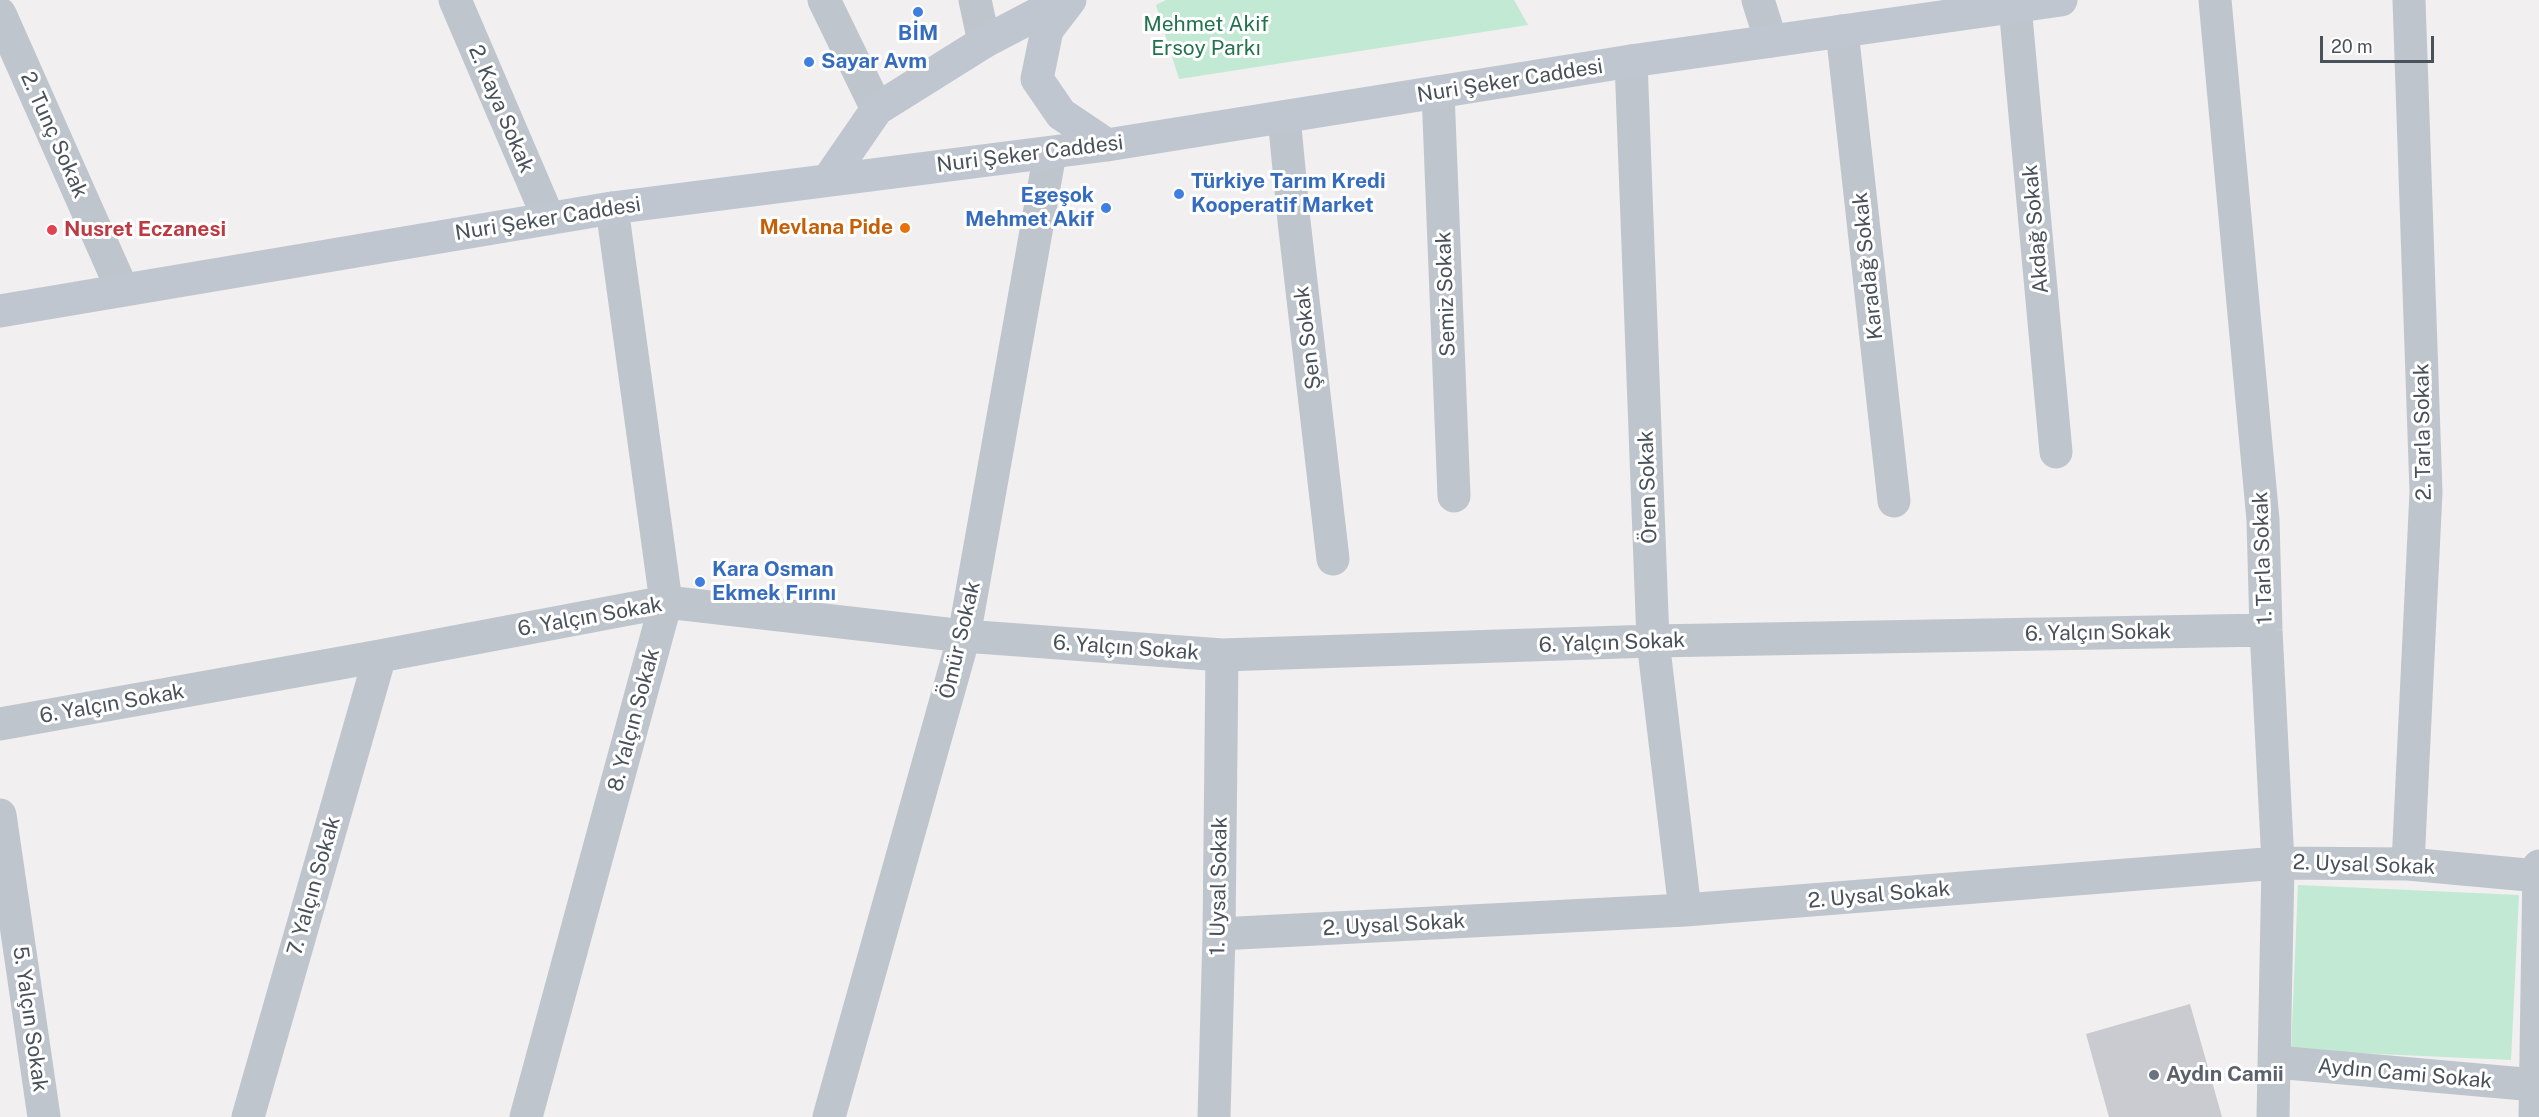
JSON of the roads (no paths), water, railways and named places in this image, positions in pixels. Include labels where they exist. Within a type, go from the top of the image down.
[{"type":"street","name":"2. Kaya Sokak","points":[[455,0],[548,217]]},
{"type":"street","points":[[824,0],[877,109]]},
{"type":"street","points":[[975,0],[984,42]]},
{"type":"street","points":[[828,180],[877,109],[984,42],[1064,0]]},
{"type":"street","points":[[1070,0],[1047,30],[1036,79],[1061,114],[1107,145]]},
{"type":"street","points":[[1758,0],[1771,41]]},
{"type":"street","name":"Nuri Şeker Caddesi","points":[[0,311],[548,217],[1107,145],[1631,61],[1842,32],[1963,6],[2015,6],[2061,0]]},
{"type":"street","name":"1. Tarla Sokak","points":[[2215,0],[2263,520],[2265,630],[2278,862],[2276,1062],[2273,1117]]},
{"type":"street","name":"2. Tarla Sokak","points":[[2408,864],[2426,492],[2409,0]]},
{"type":"street","name":"Akdağ Sokak","points":[[2015,6],[2056,452]]},
{"type":"street","name":"2. Tunç Sokak","points":[[0,14],[122,289]]},
{"type":"street","name":"Karadağ Sokak","points":[[1842,32],[1894,501]]},
{"type":"street","name":"Ören Sokak","points":[[1631,61],[1653,641],[1685,910]]},
{"type":"street","name":"Semiz Sokak","points":[[1438,92],[1455,496]]},
{"type":"street","name":"Şen Sokak","points":[[1284,117],[1333,560]]},
{"type":"street","name":"Ömür Sokak","points":[[829,1117],[964,636],[1050,153]]},
{"type":"street","name":"8. Yalçın Sokak","points":[[526,1117],[666,602],[612,208]]},
{"type":"street","name":"6. Yalçın Sokak","points":[[0,724],[666,602],[964,636],[1222,655],[1653,641],[2265,630]]},
{"type":"street","name":"1. Uysal Sokak","points":[[1214,1117],[1219,934],[1222,655]]},
{"type":"street","name":"7. Yalçın Sokak","points":[[248,1117],[380,656]]},
{"type":"street","name":"5. Yalçın Sokak","points":[[0,814],[44,1117]]},
{"type":"street","name":"2. Uysal Sokak","points":[[1219,934],[1685,910],[2278,862],[2408,864],[2539,876]]},
{"type":"street","points":[[2535,1117],[2539,866]]},
{"type":"street","name":"Aydın Cami Sokak","points":[[2276,1062],[2535,1085]]},
{"type":"place","name":"BİM","points":[[918,12]]},
{"type":"place","name":"Sayar Avm","points":[[809,62]]},
{"type":"place","name":"Türkiye Tarım Kredi Kooperatif Market","points":[[1179,194]]},
{"type":"place","name":"Egeşok Mehmet Akif","points":[[1106,208]]},
{"type":"place","name":"Mevlana Pide","points":[[905,228]]},
{"type":"place","name":"Nusret Eczanesi","points":[[52,230]]},
{"type":"place","name":"Kara Osman Ekmek Fırını","points":[[700,582]]},
{"type":"place","name":"Aydın Camii","points":[[2154,1075]]},
{"type":"park label","name":"Mehmet Akif Ersoy Parkı","points":[[1206,37]]}]
